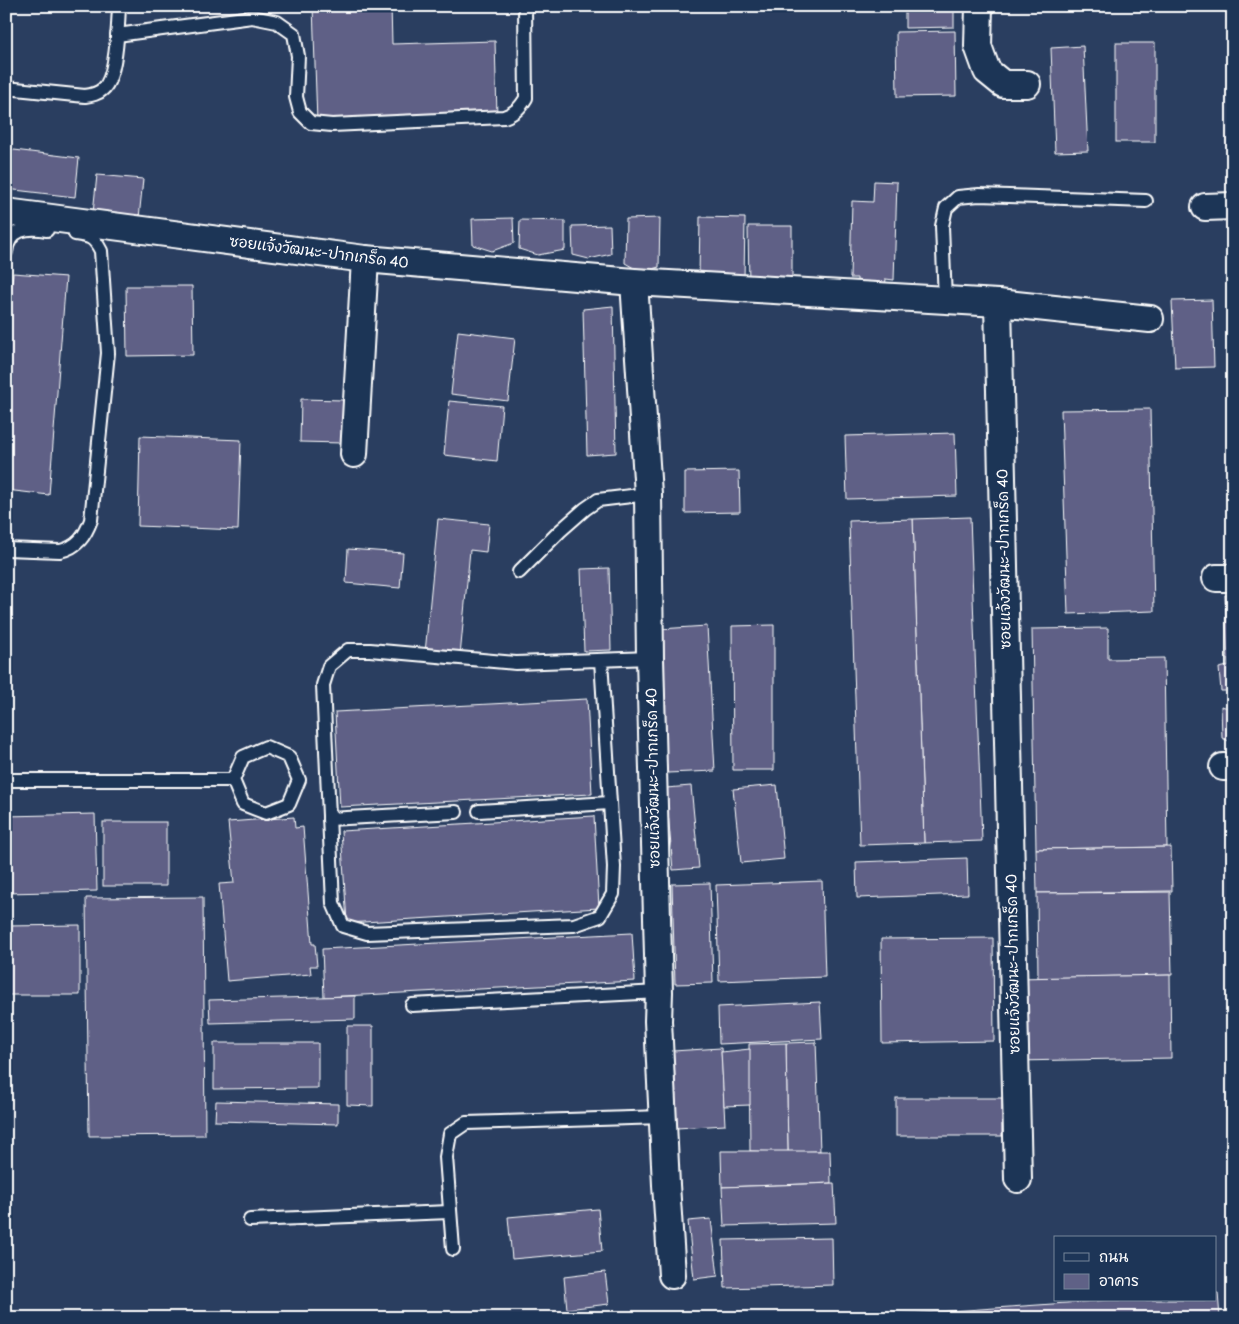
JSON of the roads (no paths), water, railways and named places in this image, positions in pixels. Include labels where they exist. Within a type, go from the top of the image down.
[{"type":"street","points":[[979,6],[978,46],[987,71],[1003,84],[1027,84]]},
{"type":"street","points":[[1205,207],[1233,206]]},
{"type":"street","name":"ซอยแจ้งวัฒนะ-ปากเกร็ด 40","points":[[6,212],[365,259],[634,282],[998,303],[1018,1179]]},
{"type":"street","points":[[354,454],[365,259]]},
{"type":"street","name":"ซอยแจ้งวัฒนะ-ปากเกร็ด 40","points":[[634,282],[648,494],[650,658],[659,992],[658,1021],[672,1275]]},
{"type":"street","points":[[998,303],[1150,319]]},
{"type":"lane","points":[[6,88],[85,96],[95,94],[104,88],[110,79],[113,67],[119,6]]},
{"type":"lane","points":[[116,35],[252,17],[277,22],[294,34],[298,56],[296,97],[300,112],[311,123],[332,125],[504,117],[513,114],[521,107],[526,98],[525,6]]},
{"type":"lane","points":[[945,300],[942,226],[946,208],[958,197],[979,194],[1146,201]]},
{"type":"lane","points":[[6,252],[7,246],[14,234],[23,229],[45,229],[89,236],[94,239],[102,258],[108,353],[91,520],[82,540],[74,546],[60,551],[6,549]]},
{"type":"lane","points":[[519,572],[585,508],[598,500],[648,494]]},
{"type":"lane","points":[[601,660],[614,867],[613,894],[600,916],[574,925],[367,933],[343,926],[333,903],[323,685],[329,666],[348,650],[370,650],[516,663],[650,658]]},
{"type":"lane","points":[[266,747],[289,757],[299,780],[289,804],[266,813],[242,804],[233,780],[243,756],[266,747]]},
{"type":"lane","points":[[6,780],[233,780]]},
{"type":"lane","points":[[479,810],[610,803]]},
{"type":"lane","points":[[329,818],[456,812]]},
{"type":"lane","points":[[412,1005],[659,992]]},
{"type":"lane","points":[[452,1249],[446,1157],[450,1134],[466,1123],[663,1117]]},
{"type":"lane","points":[[250,1220],[450,1212]]}]
